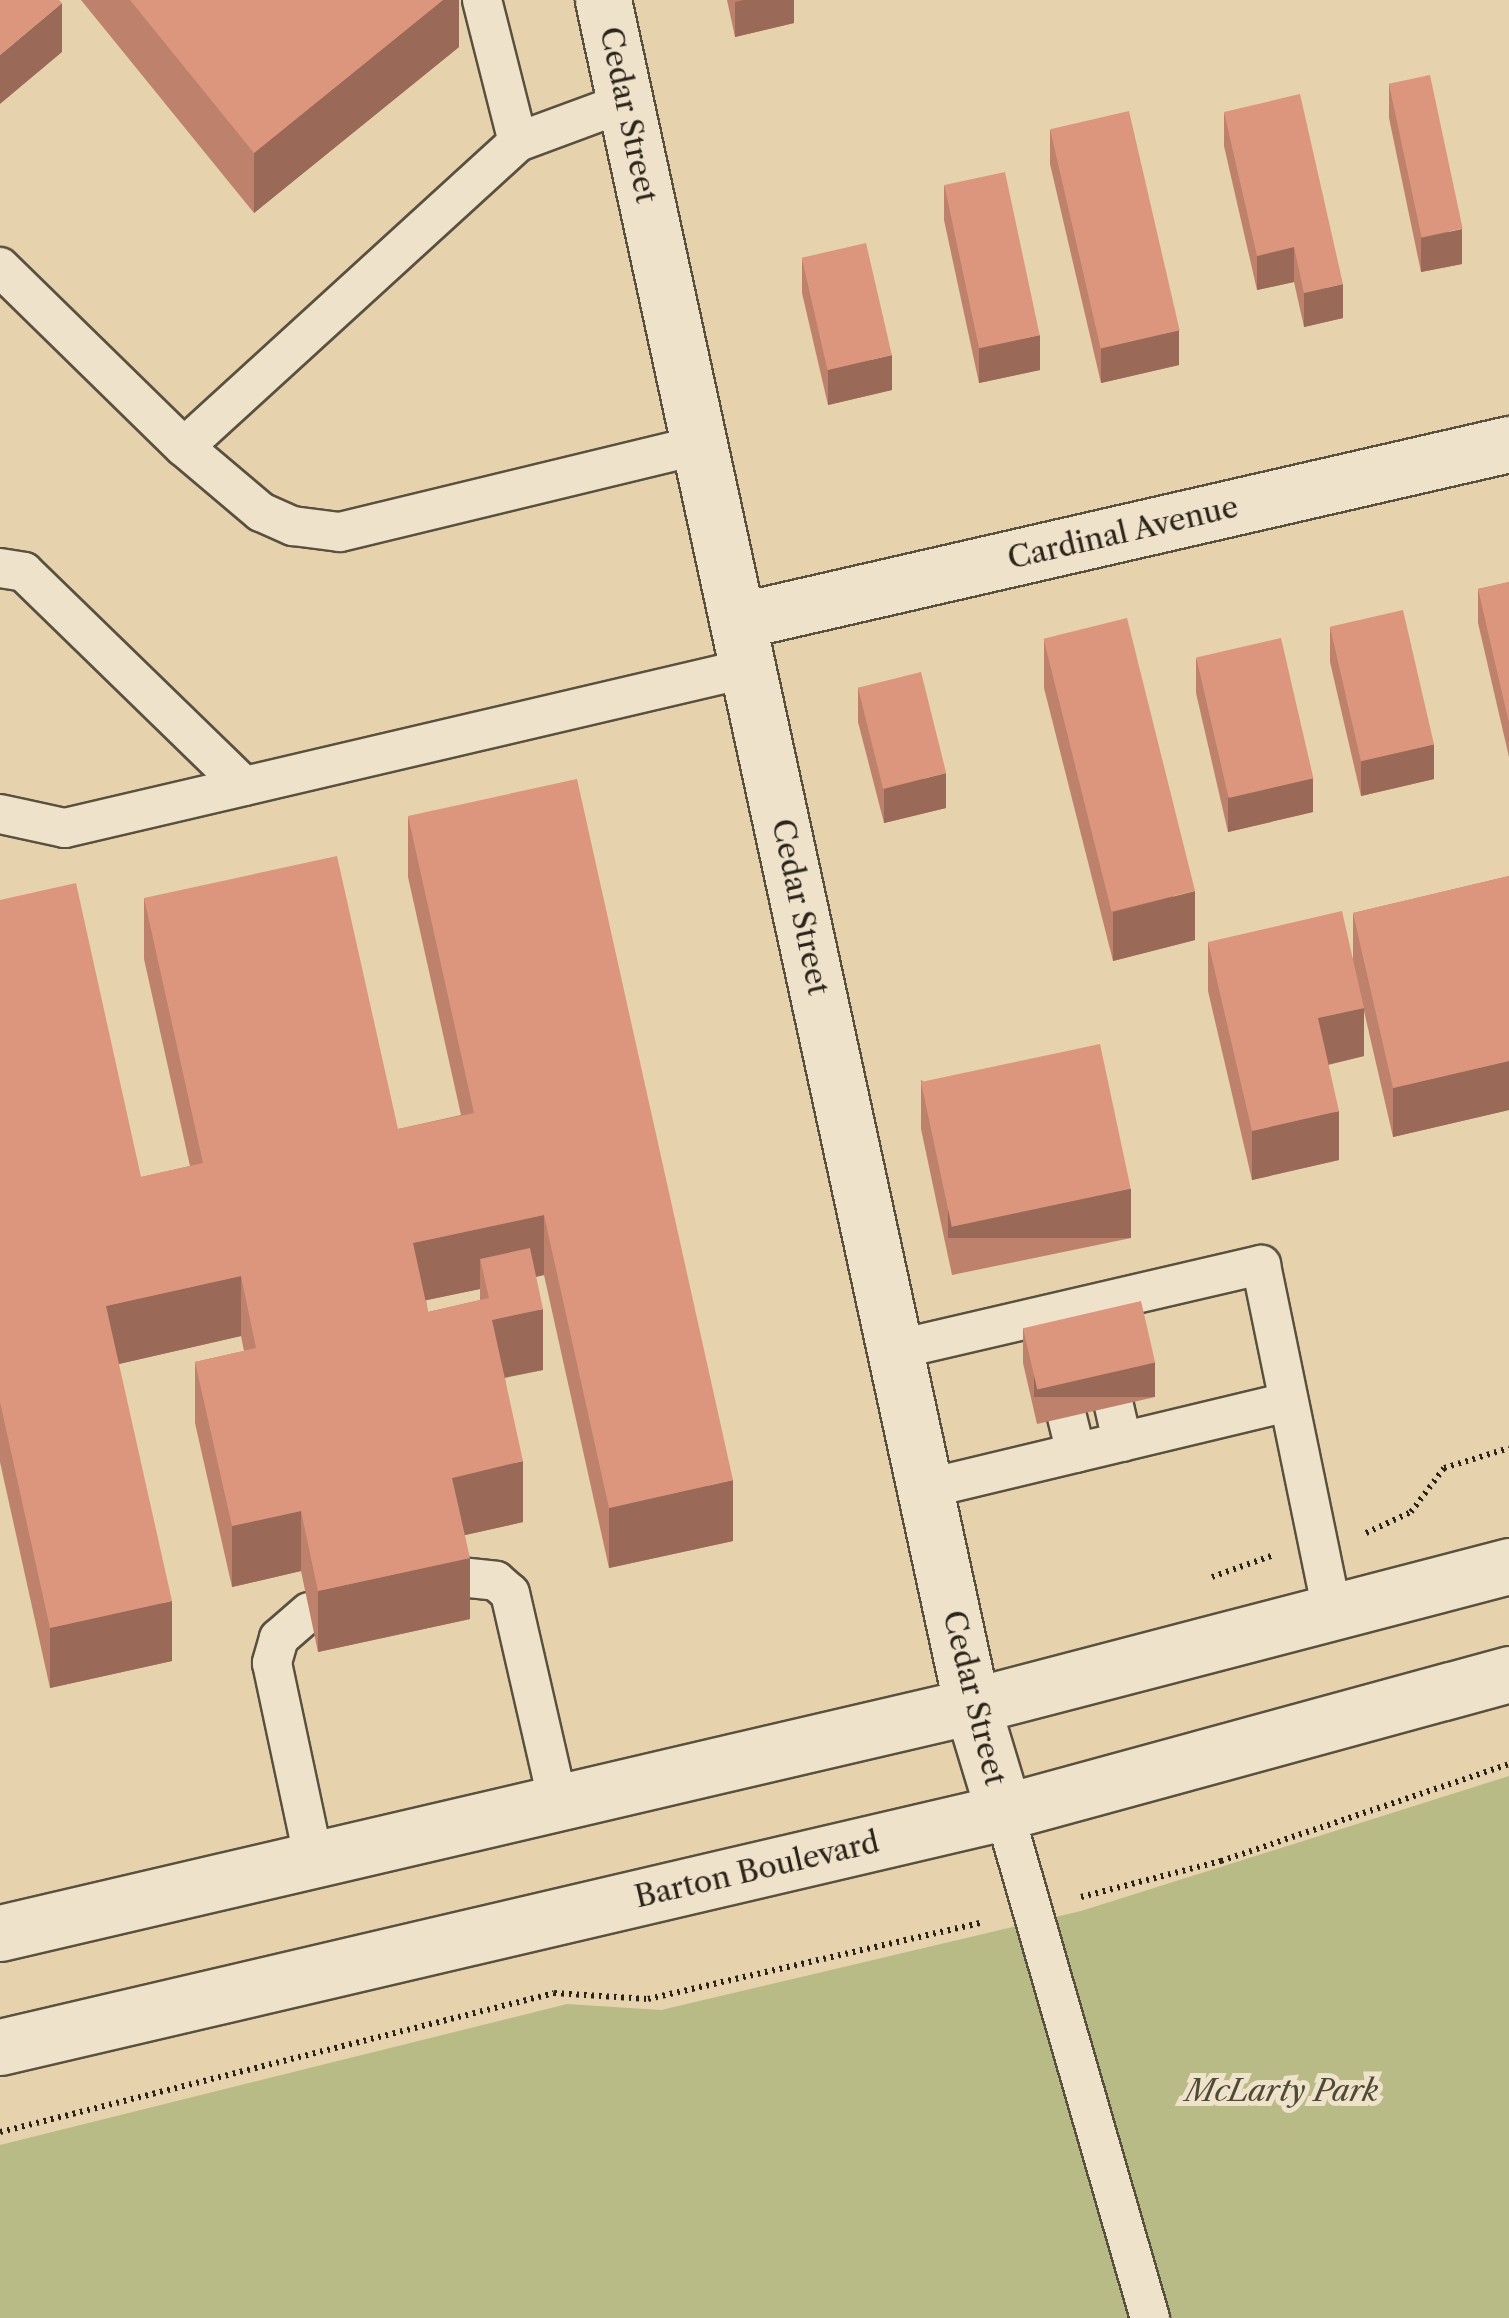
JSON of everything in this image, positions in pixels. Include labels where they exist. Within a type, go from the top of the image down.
[{"type":"main road","name":"Cedar Street","points":[[604,0],[924,1489],[972,1706],[1004,1812]]},
{"type":"main road","name":"Cardinal Avenue","points":[[743,644],[1509,444]]},
{"type":"main road","points":[[0,1934],[972,1706],[1509,1566]]},
{"type":"main road","name":"Barton Boulevard","points":[[0,2047],[1004,1812],[1509,1674]]},
{"type":"lane","points":[[482,0],[518,142]]},
{"type":"lane","points":[[184,447],[518,142],[626,102]]},
{"type":"lane","points":[[0,267],[184,447],[261,512],[292,526],[340,532],[700,445]]},
{"type":"lane","points":[[0,568],[24,572],[244,786]]},
{"type":"lane","points":[[0,814],[65,828],[244,786],[743,644]]},
{"type":"lane","points":[[896,1350],[1262,1264],[1332,1612]]},
{"type":"lane","points":[[1090,1305],[1099,1346]]},
{"type":"lane","points":[[1042,1316],[1052,1356]]},
{"type":"lane","points":[[924,1489],[1071,1435],[1118,1424],[1288,1402]]},
{"type":"lane","points":[[460,1578],[496,1581],[510,1593],[558,1802]]},
{"type":"lane","points":[[309,1612],[280,1638],[272,1663],[314,1860]]},
{"type":"lane","points":[[1004,1812],[1150,2318]]},
{"type":"path","points":[[1384,1528],[1411,1512],[1444,1468],[1509,1448]]},
{"type":"path","points":[[1067,1900],[1222,1860],[1509,1764]]},
{"type":"path","points":[[0,2132],[554,1993],[648,2000],[989,1921]]},
{"type":"green space","name":"McLarty Park","points":[[1509,1776],[1509,2318],[0,2318],[0,2145],[567,2004],[661,2010],[1081,1911]]},
{"type":"building","points":[[0,0],[59,0],[62,3],[0,55]]},
{"type":"building","points":[[130,0],[443,0],[254,153]]},
{"type":"building","points":[[1430,75],[1463,229],[1422,237],[1389,84]]},
{"type":"building","points":[[1300,94],[1343,284],[1304,293],[1294,247],[1257,256],[1224,112]]},
{"type":"building","points":[[1129,111],[1180,330],[1101,348],[1050,129]]},
{"type":"building","points":[[1005,172],[1040,335],[979,348],[944,185]]},
{"type":"building","points":[[866,243],[892,355],[828,370],[802,258]]},
{"type":"building","points":[[1509,582],[1509,723],[1478,589]]},
{"type":"building","points":[[1403,610],[1434,744],[1361,761],[1330,627]]},
{"type":"building","points":[[1127,618],[1195,891],[1112,911],[1044,639]]},
{"type":"building","points":[[1281,638],[1313,778],[1229,798],[1196,658]]},
{"type":"building","points":[[921,672],[946,773],[883,789],[858,688]]},
{"type":"building","points":[[577,779],[733,1480],[609,1508],[544,1215],[413,1243],[428,1312],[489,1298],[480,1259],[530,1248],[543,1309],[492,1320],[523,1461],[452,1478],[470,1558],[318,1591],[301,1511],[232,1526],[195,1362],[256,1348],[241,1276],[106,1306],[172,1601],[50,1628],[0,1402],[0,900],[76,883],[141,1177],[203,1163],[144,898],[337,856],[398,1129],[474,1113],[408,816]]},
{"type":"building","points":[[1509,876],[1509,1061],[1393,1088],[1353,913]]},
{"type":"building","points":[[1342,911],[1364,1008],[1318,1018],[1339,1111],[1252,1131],[1208,942]]},
{"type":"building","points":[[1100,1044],[1131,1189],[952,1227],[921,1082]]},
{"type":"building","points":[[1141,1301],[1155,1362],[1037,1390],[1023,1328]]}]
